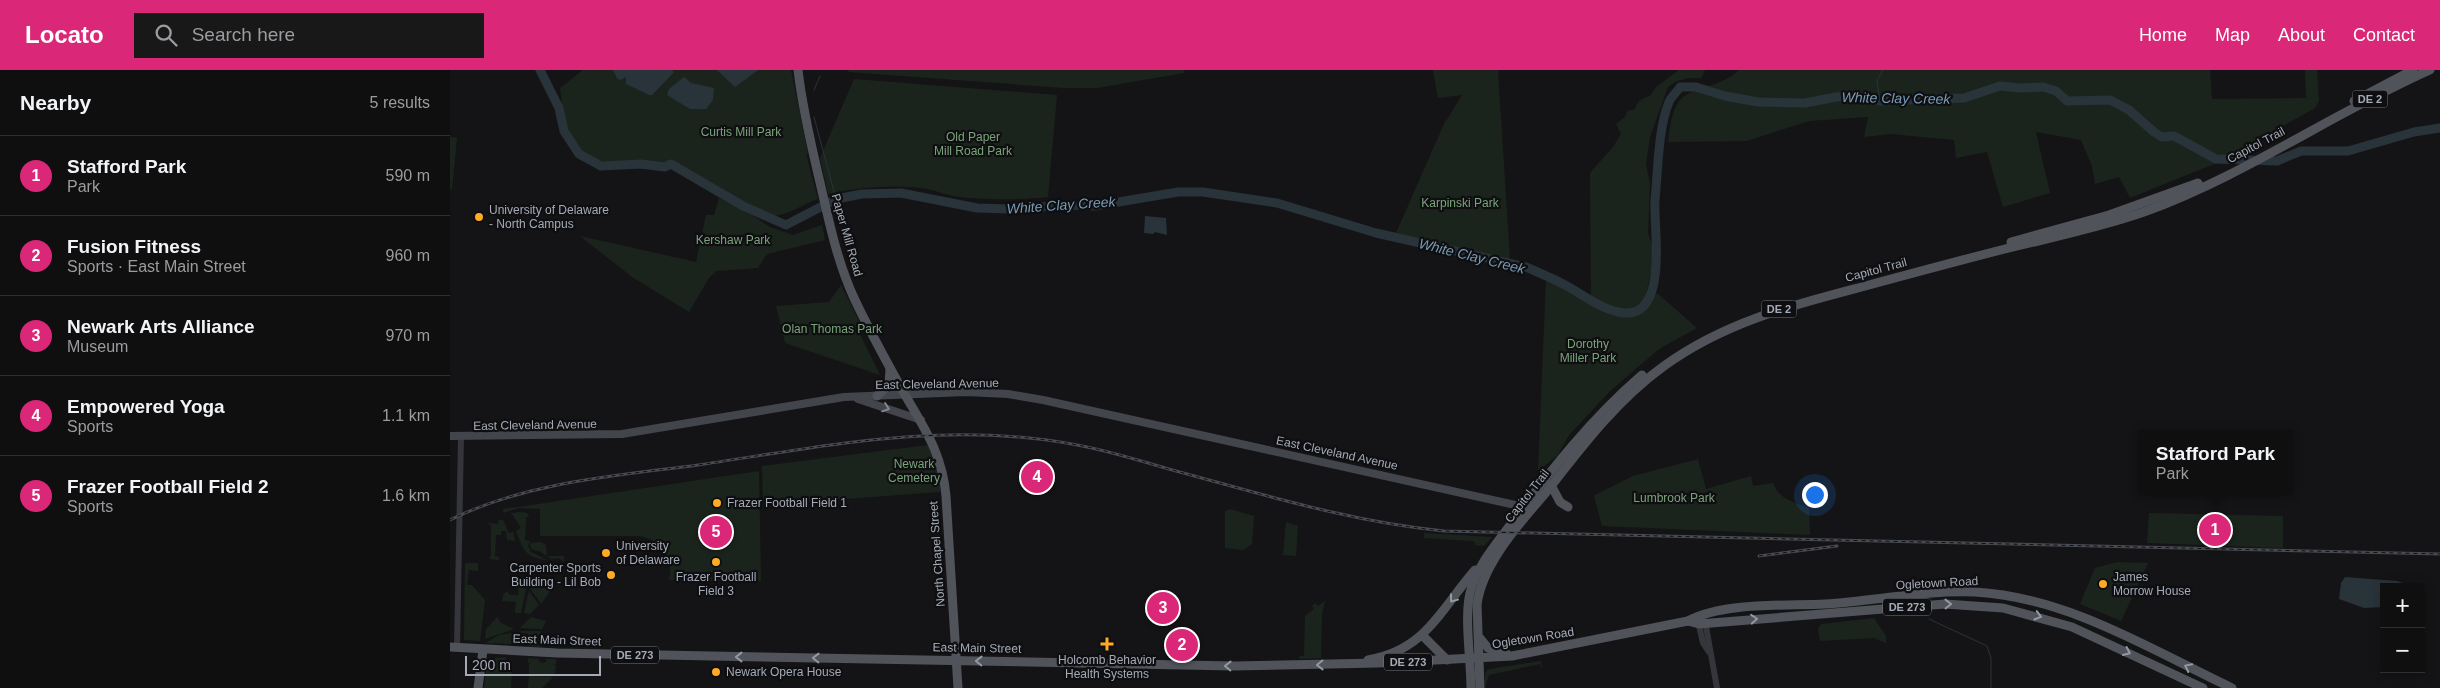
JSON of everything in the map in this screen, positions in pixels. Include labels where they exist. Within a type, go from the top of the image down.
[{"type":"main road","name":"Paper Mill Road","points":[[798,70],[804,110],[829,223],[849,286],[905,395]]},
{"type":"main road","name":"Capitol Trail","points":[[1475,659],[1478,635],[1478,599],[1485,577],[1528,507],[1552,485],[1600,425],[1634,390],[1683,354],[1734,326],[1792,305],[2111,223],[2163,204],[2212,180],[2413,70]]},
{"type":"main road","name":"Capitol Trail","points":[[2310,127],[2430,70]]},
{"type":"main road","name":"Capitol Trail","points":[[1475,659],[1469,601],[1473,584],[1484,561],[1528,507],[1582,435],[1621,394],[1668,356],[1720,326],[1758,310],[1792,299],[2109,216],[2212,180]]},
{"type":"main road","points":[[877,396],[889,384],[889,366]]},
{"type":"main road","name":"East Cleveland Avenue","points":[[450,436],[622,434],[851,397],[966,392],[1030,397],[1528,507]]},
{"type":"main road","name":"North Chapel Street","points":[[905,395],[921,420],[937,452],[944,478],[958,688]]},
{"type":"main road","points":[[851,397],[921,420]]},
{"type":"main road","points":[[1552,485],[1560,502],[1568,506]]},
{"type":"main road","points":[[1345,664],[1396,652],[1423,636],[1484,561]]},
{"type":"main road","name":"Ogletown Road","points":[[1475,659],[1512,656],[1688,622],[1758,606],[1866,600],[1954,592],[1996,594],[2039,602],[2096,623],[2232,688]]},
{"type":"main road","points":[[1852,612],[1869,606],[1899,602],[1899,597]]},
{"type":"main road","points":[[1812,616],[1814,612],[1820,609],[1843,607],[1866,600]]},
{"type":"main road","name":"Ogletown Road","points":[[1702,619],[1812,616],[1945,604],[1966,604],[2026,613],[2072,627],[2201,687]]},
{"type":"main road","points":[[2072,627],[2084,622],[2116,632]]},
{"type":"main road","points":[[1478,635],[1488,648],[1512,656]]},
{"type":"main road","points":[[1423,636],[1447,660]]},
{"type":"main road","name":"DE 273","points":[[453,648],[483,650]]},
{"type":"main road","points":[[478,688],[483,650]]},
{"type":"main road","name":"East Main Street","points":[[483,650],[1267,666],[1475,659]]},
{"type":"main road","points":[[1470,688],[1475,659]]},
{"type":"main road","points":[[1475,659],[1480,688]]},
{"type":"street","points":[[453,648],[461,437]]},
{"type":"street","points":[[1702,619],[1703,643],[1709,652],[1717,688]]},
{"type":"green space","name":"Curtis Mill Park","points":[[583,70],[791,70],[808,154],[806,154],[818,199],[790,212],[776,216],[761,215],[700,179],[669,166],[649,162],[609,162],[590,157],[575,146],[567,131],[560,88]]},
{"type":"green space","points":[[849,70],[1184,70],[1184,73],[1097,88],[1065,88],[848,72]]},
{"type":"green space","name":"Karpinski Park","points":[[1433,70],[1498,70],[1510,260],[1458,250],[1396,233],[1444,124],[1462,95],[1438,98]]},
{"type":"green space","points":[[1679,70],[1705,70],[1701,78],[1687,78],[1675,82],[1668,87],[1650,137],[1646,164],[1650,184],[1648,233],[1655,254],[1645,299],[1635,309],[1622,313],[1591,296],[1590,173],[1613,147],[1621,134],[1616,124],[1625,117],[1627,111],[1635,109],[1640,100],[1650,96],[1656,87]]},
{"type":"green space","points":[[1739,70],[2210,70],[2212,99],[2306,98],[2305,70],[2317,70],[2319,101],[2315,108],[2219,162],[2130,198],[2119,177],[2095,184],[2092,166],[2081,140],[2036,132],[2050,193],[2003,207],[1987,152],[1956,158],[1954,140],[1890,134],[1864,137],[1868,117],[1809,121],[1747,141],[1668,142],[1673,116],[1681,99],[1693,91],[1725,80]]},
{"type":"green space","name":"Old Paper Mill Road Park","points":[[854,79],[1057,95],[1048,197],[1015,199],[971,198],[952,196],[927,189],[902,187],[865,188],[828,194],[820,158]]},
{"type":"green space","points":[[450,137],[457,138],[452,189],[450,189]]},
{"type":"green space","name":"Kershaw Park","points":[[719,198],[752,215],[770,227],[793,235],[822,225],[825,240],[767,254],[758,268],[716,271],[709,278],[689,312],[632,277],[580,236],[696,262],[706,215],[714,215]]},
{"type":"green space","name":"Dorothy Miller Park","points":[[1546,280],[1621,317],[1637,316],[1657,293],[1697,328],[1659,349],[1610,391],[1569,435],[1558,455],[1538,471]]},
{"type":"green space","name":"Olan Thomas Park","points":[[841,285],[864,331],[860,334],[880,375],[785,343],[776,306],[829,302]]},
{"type":"green space","name":"Newark Cemetery","points":[[928,445],[940,477],[940,492],[763,505],[762,466]]},
{"type":"green space","name":"Lumbrook Park","points":[[1698,459],[1706,489],[1751,476],[1753,486],[1773,483],[1783,497],[1809,508],[1810,535],[1602,526],[1594,496],[1633,476]]},
{"type":"green space","points":[[759,471],[761,581],[669,580],[670,564],[668,557],[660,545],[654,541],[638,536],[540,536],[540,509],[519,508],[503,513],[503,509]]},
{"type":"green space","points":[[1230,509],[1254,516],[1252,544],[1243,550],[1225,548],[1225,511]]},
{"type":"green space","points":[[512,513],[527,513],[529,517],[526,517],[525,540],[530,541],[528,546],[531,552],[547,560],[529,555],[523,548],[516,531],[521,528],[512,514],[509,516]]},
{"type":"green space","points":[[2149,513],[2283,516],[2283,548],[2147,543]]},
{"type":"green space","points":[[498,520],[503,520],[509,533],[513,532],[515,541],[507,540],[506,531],[501,531],[501,535],[496,535],[495,556],[499,557],[499,560],[489,559],[491,556],[491,525],[487,523],[498,524]]},
{"type":"green space","points":[[1286,522],[1298,526],[1296,556],[1283,555]]},
{"type":"green space","points":[[1424,533],[1492,537],[1484,546],[1475,545],[1475,542],[1472,541],[1424,538]]},
{"type":"green space","points":[[541,542],[546,545],[547,556],[564,556],[564,562],[559,558],[551,559],[541,552],[531,549],[530,543]]},
{"type":"green space","points":[[2117,562],[2148,563],[2121,621],[2080,604],[2095,568]]},
{"type":"green space","points":[[465,563],[478,563],[478,571],[469,570],[467,585],[472,585],[485,600],[480,641],[464,640]]},
{"type":"green space","points":[[519,582],[526,588],[521,613],[515,613],[516,602],[502,601],[503,595],[507,591],[510,595],[518,595]]},
{"type":"green space","points":[[553,587],[541,604],[530,588]]},
{"type":"green space","points":[[529,591],[539,605],[530,614],[524,613]]},
{"type":"green space","points":[[1325,601],[1322,614],[1321,658],[1300,659],[1299,656],[1304,656],[1305,616],[1314,609],[1312,606],[1315,603],[1318,606]]},
{"type":"green space","points":[[497,617],[501,623],[514,629],[485,639],[486,629]]},
{"type":"green space","points":[[531,617],[546,621],[542,629],[520,628]]},
{"type":"green space","points":[[1874,618],[1886,636],[1886,643],[1874,638],[1820,641],[1818,629],[1821,624]]},
{"type":"green space","points":[[521,631],[541,631],[538,643],[540,647],[526,646],[532,644],[532,639],[528,639],[528,633],[522,633],[520,637]]},
{"type":"green space","points":[[517,632],[517,644],[485,643],[499,635]]},
{"type":"green space","points":[[506,657],[505,666],[512,666],[511,688],[484,688],[487,663],[496,658]]},
{"type":"green space","points":[[528,658],[540,659],[538,661],[543,663],[547,661],[545,659],[556,659],[556,664],[552,665],[556,665],[555,675],[529,674],[529,664],[531,663],[528,663]]},
{"type":"green space","points":[[1541,661],[1542,669],[1540,664],[1489,675],[1485,688],[1485,673],[1489,669]]},
{"type":"green space","points":[[529,676],[553,677],[542,688],[528,688]]},
{"type":"shaded area","points":[[613,70],[672,70],[674,72],[652,95],[649,95],[626,84],[626,77],[620,80],[617,78]]},
{"type":"shaded area","points":[[717,70],[758,70],[735,87]]},
{"type":"shaded area","points":[[684,77],[691,83],[714,88],[713,100],[706,109],[690,109],[667,95],[669,89]]},
{"type":"shaded area","points":[[1145,216],[1166,218],[1167,235],[1155,232],[1153,234],[1144,233]]},
{"type":"shaded area","points":[[2345,577],[2403,583],[2380,583],[2380,607],[2364,608],[2339,599],[2341,583]]},
{"type":"waterway","name":"White Clay Creek","points":[[540,70],[559,108],[564,131],[579,154],[601,166],[641,164],[665,167],[671,164],[743,206],[786,225],[836,199],[862,194],[901,193],[977,208],[1009,209],[1072,205],[1095,206],[1178,192],[1203,192],[1277,203],[1376,233],[1526,267],[1562,283],[1598,304],[1618,312],[1635,312],[1646,303],[1652,289],[1656,271],[1655,200],[1659,150],[1665,112],[1671,98],[1680,87],[1696,87],[1725,96],[1758,102],[1805,103],[1836,97],[1860,96],[1880,101],[1964,98],[2000,86],[2020,88],[2043,87],[2056,91],[2067,101],[2110,100],[2129,110],[2162,137],[2174,136],[2216,159],[2277,161],[2301,151],[2348,151],[2414,132],[2440,128]]},
{"type":"waterway","points":[[1880,101],[1877,81],[1883,70]]},
{"type":"waterway","points":[[814,90],[820,76]]},
{"type":"waterway","points":[[814,117],[836,199]]},
{"type":"waterway","points":[[1929,619],[1987,646],[1991,658],[1991,688]]},
{"type":"railway","points":[[450,520],[479,507],[509,497],[571,482],[887,438],[981,435],[1029,438],[1090,447],[1309,507],[1376,521],[1444,531],[2440,554]]},
{"type":"railway","points":[[1759,556],[1837,546]]},
{"type":"place","name":"University of Delaware - North Campus","points":[[479,217]]},
{"type":"place","name":"Empowered Yoga","points":[[1037,477]]},
{"type":"place","name":"Frazer Football Field 1","points":[[717,503]]},
{"type":"place","name":"Stafford Park","points":[[2215,530]]},
{"type":"place","name":"Frazer Football Field 2","points":[[716,532]]},
{"type":"place","name":"University of Delaware","points":[[606,553]]},
{"type":"place","name":"Frazer Football Field 3","points":[[716,562]]},
{"type":"place","name":"Carpenter Sports Building - Lil Bob","points":[[611,575]]},
{"type":"place","name":"James Morrow House","points":[[2103,584]]},
{"type":"place","name":"Newark Arts Alliance","points":[[1163,608]]},
{"type":"place","name":"Holcomb Behavior Health Systems","points":[[1107,644]]},
{"type":"place","name":"Fusion Fitness","points":[[1182,645]]},
{"type":"place","name":"Newark Opera House","points":[[716,672]]}]
